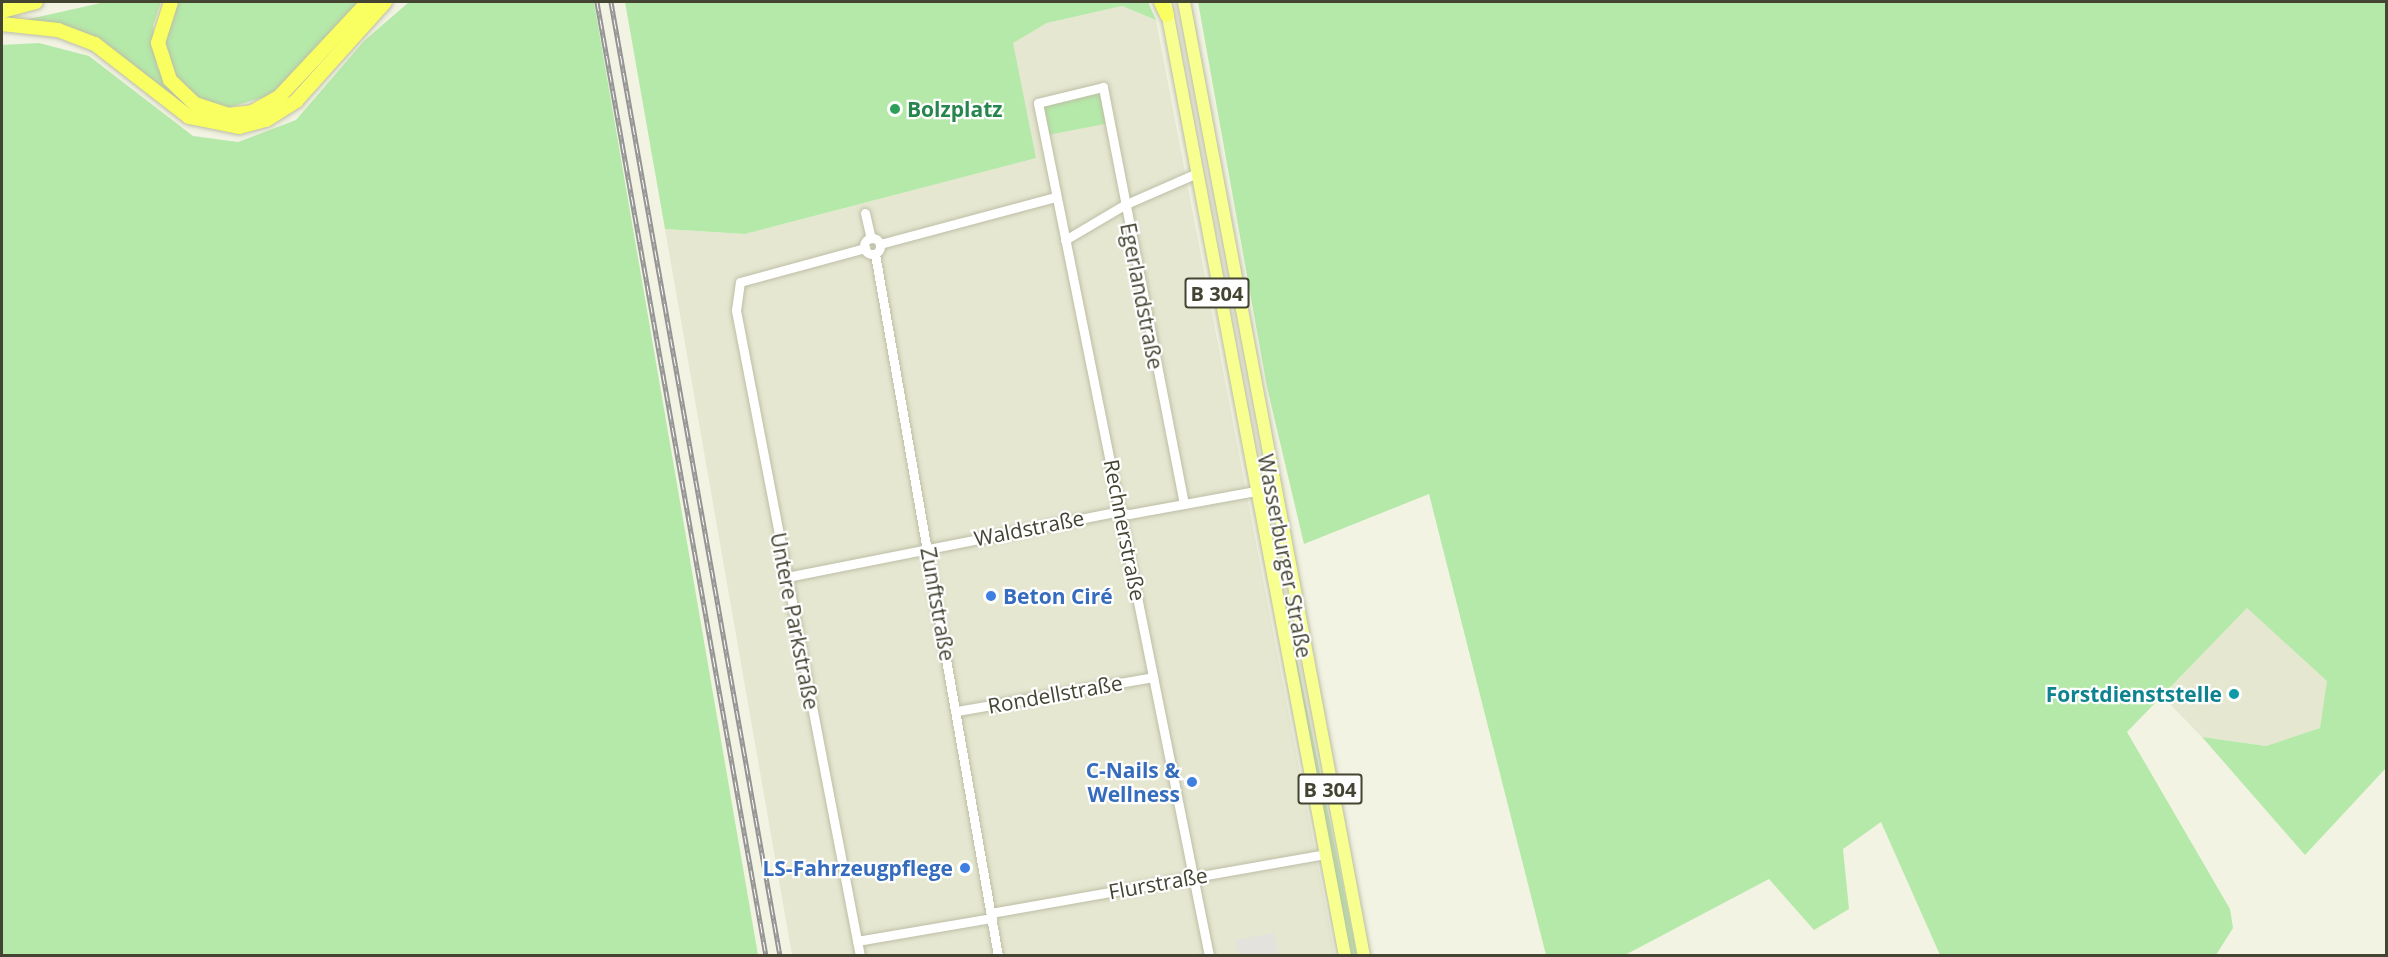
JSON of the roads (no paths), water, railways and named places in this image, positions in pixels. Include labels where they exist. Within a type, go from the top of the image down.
[{"type":"highway","points":[[2,11],[36,2]]},
{"type":"highway","points":[[171,2],[158,43],[170,80],[195,104],[228,115],[252,112],[279,97],[368,2]]},
{"type":"highway","points":[[2,24],[58,30],[95,44],[189,117],[239,128],[266,120],[296,101],[386,2]]},
{"type":"main road","name":"Wasserburger Straße","points":[[1184,2],[1272,488],[1364,956]]},
{"type":"main road","name":"Wasserburger Straße","points":[[1164,6],[1254,491],[1345,956]]},
{"type":"street","name":"Rechnerstraße","points":[[1103,87],[1037,105],[1123,514],[1209,956]]},
{"type":"street","name":"Egerlandstraße","points":[[1103,87],[1124,205],[1184,504]]},
{"type":"street","points":[[1065,240],[1124,205],[1195,174]]},
{"type":"street","points":[[865,213],[876,241],[875,254],[865,248],[876,241],[1056,197]]},
{"type":"street","name":"Untere Parkstraße","points":[[860,956],[736,317],[737,285],[865,248]]},
{"type":"street","name":"Zunftstraße","points":[[875,254],[957,711],[998,956]]},
{"type":"street","name":"Waldstraße","points":[[787,577],[928,548],[1272,488]]},
{"type":"street","name":"Rondellstraße","points":[[957,711],[1153,677]]},
{"type":"street","name":"Flurstraße","points":[[857,941],[1325,854]]},
{"type":"railway","points":[[597,2],[766,956]]},
{"type":"railway","points":[[611,2],[780,956]]},
{"type":"place","name":"Bolzplatz","points":[[895,109]]},
{"type":"place","name":"Beton Ciré","points":[[991,596]]},
{"type":"place","name":"Forstdienststelle","points":[[2234,694]]},
{"type":"place","name":"C-Nails & Wellness","points":[[1192,782]]},
{"type":"place","name":"LS-Fahrzeugpflege","points":[[965,868]]}]
